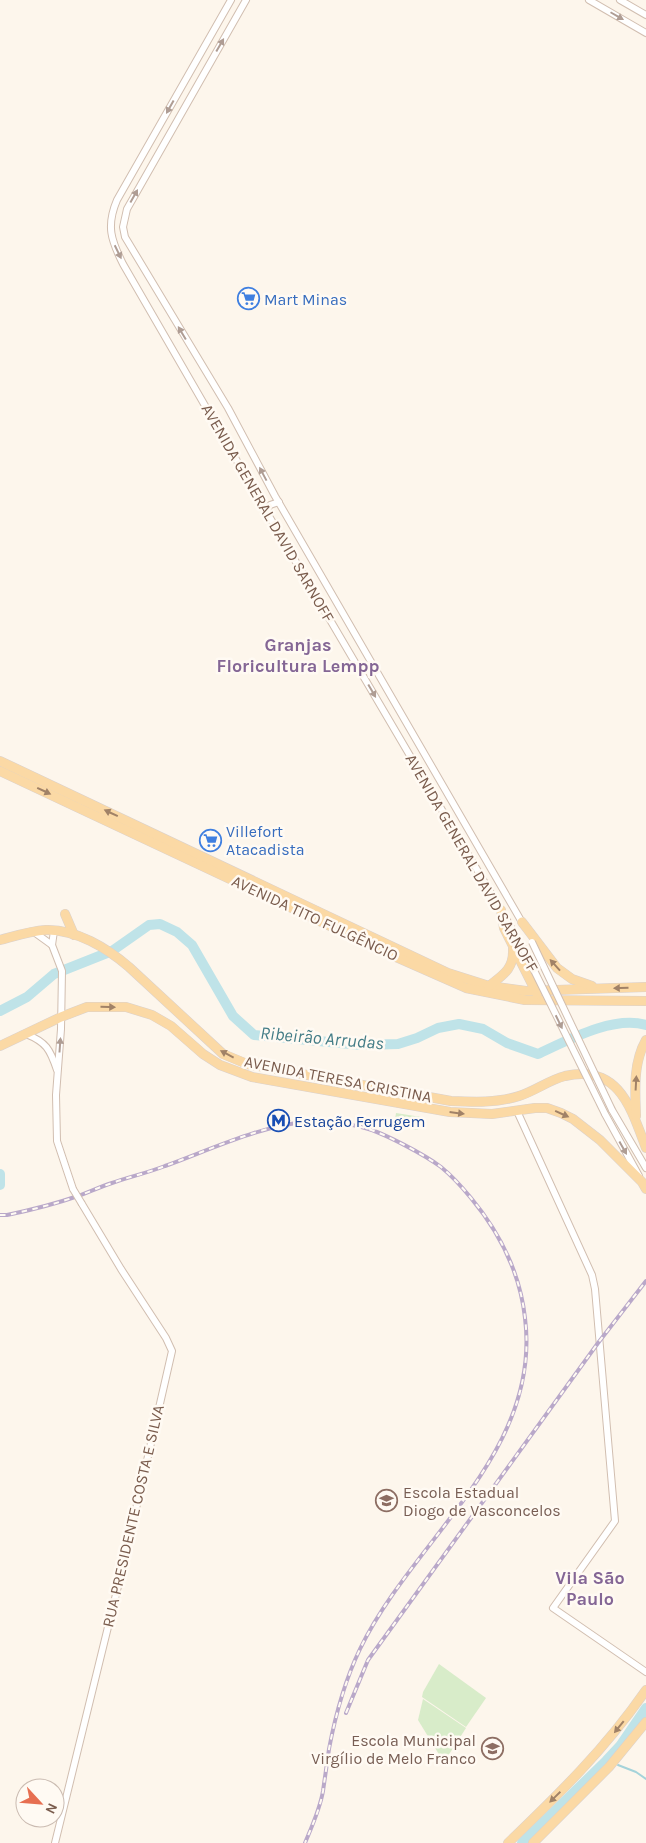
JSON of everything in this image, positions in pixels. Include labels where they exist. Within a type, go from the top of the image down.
[{"type":"main road","name":"AVENIDA TITO FULGÊNCIO","points":[[0,762],[448,973],[489,986],[536,991],[597,988]]},
{"type":"main road","name":"AVENIDA TITO FULGÊNCIO","points":[[0,771],[466,988],[540,1001],[646,1001]]},
{"type":"main road","points":[[501,910],[504,928],[518,947],[540,1001]]},
{"type":"main road","points":[[65,914],[79,937]]},
{"type":"main road","points":[[522,922],[557,968],[572,979],[597,988],[646,987]]},
{"type":"main road","name":"AVENIDA TERESA CRISTINA","points":[[0,940],[34,932],[54,931],[79,937],[116,956],[223,1054],[247,1064],[451,1101],[485,1102],[519,1096],[564,1077],[582,1074],[600,1078],[616,1086],[625,1098],[646,1148]]},
{"type":"main road","points":[[489,986],[505,973],[512,963],[518,947]]},
{"type":"main road","name":"AVENIDA TERESA CRISTINA","points":[[0,1046],[61,1017],[87,1007],[126,1007],[152,1015],[171,1026],[203,1054],[214,1061],[236,1072],[252,1077],[450,1112],[492,1114],[547,1108],[573,1119],[600,1140],[644,1185]]},
{"type":"main road","points":[[636,1121],[637,1065],[644,1043]]},
{"type":"main road","points":[[508,1843],[589,1762],[622,1724],[646,1690]]},
{"type":"main road","points":[[533,1843],[609,1767],[646,1722]]},
{"type":"street","name":"AVENIDA GENERAL DAVID SARNOFF","points":[[231,0],[117,200],[111,215],[110,233],[115,248],[125,266],[261,503],[501,910]]},
{"type":"street","points":[[111,215],[118,212],[124,216],[246,0]]},
{"type":"street","points":[[589,0],[646,33]]},
{"type":"street","points":[[620,0],[646,15]]},
{"type":"street","name":"AVENIDA GENERAL DAVID SARNOFF","points":[[124,216],[123,227],[125,237],[141,266],[228,408],[277,499],[522,922],[612,1110],[646,1168]]},
{"type":"street","points":[[125,266],[141,266]]},
{"type":"street","points":[[261,503],[277,499]]},
{"type":"street","points":[[266,511],[277,499]]},
{"type":"street","points":[[53,947],[54,931]]},
{"type":"street","points":[[34,932],[53,947]]},
{"type":"street","name":"RUA PRESIDENTE COSTA E SILVA","points":[[53,947],[62,971],[56,1102],[57,1140],[73,1189],[121,1269],[166,1338],[172,1351],[122,1570],[55,1843]]},
{"type":"street","name":"AVENIDA GENERAL DAVID SARNOFF","points":[[518,947],[644,1185]]},
{"type":"street","points":[[26,1034],[46,1045],[52,1054],[58,1073]]},
{"type":"street","points":[[518,1111],[592,1276],[595,1289],[615,1521],[553,1608],[646,1672]]},
{"type":"green space","points":[[396,1113],[421,1117],[418,1130],[394,1126]]},
{"type":"green space","points":[[439,1664],[486,1698],[466,1727],[422,1697]]},
{"type":"green space","points":[[423,1699],[466,1728],[446,1759],[440,1756],[418,1720]]},
{"type":"waterway","name":"Ribeirão Arrudas","points":[[0,1011],[27,997],[54,974],[112,951],[149,925],[160,924],[177,932],[192,945],[233,1016],[254,1035],[361,1045],[398,1044],[438,1028],[459,1024],[483,1029],[507,1043],[538,1054],[591,1030],[620,1023],[646,1025]]},
{"type":"waterway","name":"Ribeirão Arrudas","points":[[0,1174],[0,1185]]},
{"type":"waterway","name":"Ribeirão Arrudas","points":[[522,1843],[620,1746],[646,1708]]},
{"type":"waterway","points":[[618,1765],[636,1772],[646,1779]]},
{"type":"railway","points":[[0,1215],[25,1211],[69,1199],[256,1132],[310,1122],[338,1123],[358,1126],[393,1139],[441,1167],[471,1198],[500,1239],[519,1285],[525,1318],[525,1366],[514,1411],[494,1453],[469,1493],[383,1609],[360,1649],[350,1672],[338,1711],[329,1749],[322,1798],[305,1843]]},
{"type":"railway","points":[[346,1713],[368,1660],[598,1343],[646,1281]]},
{"type":"place","name":"Mart Minas","points":[[248,299]]},
{"type":"place","name":"Villefort Atacadista","points":[[210,840]]},
{"type":"place","name":"Estação Ferrugem","points":[[278,1121]]},
{"type":"place","name":"Escola Estadual Diogo de Vasconcelos","points":[[387,1501]]},
{"type":"place","name":"Escola Municipal Virgílio de Melo Franco","points":[[492,1749]]},
{"type":"district","name":"Granjas Floricultura Lempp","points":[[298,655]]},
{"type":"district","name":"Vila São Paulo","points":[[590,1588]]}]
